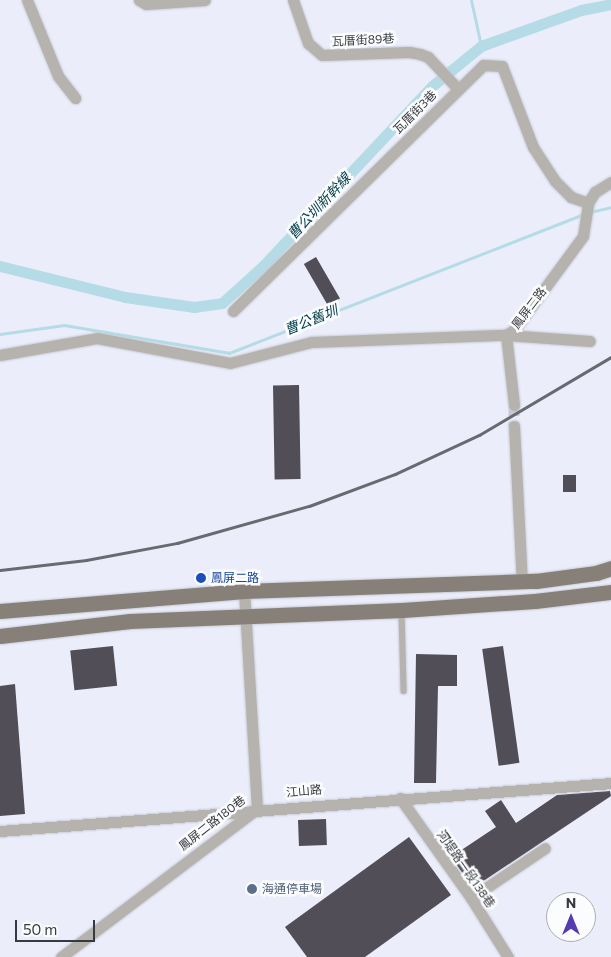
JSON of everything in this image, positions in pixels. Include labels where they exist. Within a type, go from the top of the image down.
[{"type":"main road","points":[[0,611],[244,591],[522,582],[606,570]]},
{"type":"main road","points":[[0,636],[130,621],[244,614],[402,610],[535,601],[607,592]]},
{"type":"street","points":[[27,0],[58,76],[75,98]]},
{"type":"street","points":[[139,0],[146,4],[205,0]]},
{"type":"street","name":"瓦厝街89巷","points":[[293,0],[308,43],[322,55],[409,52],[428,57],[456,87]]},
{"type":"street","name":"瓦厝街3巷","points":[[233,311],[456,87],[483,65],[502,66],[533,147],[566,192],[588,206]]},
{"type":"street","points":[[588,206],[595,192],[611,182]]},
{"type":"street","name":"鳳屏二路","points":[[0,355],[97,338],[230,363],[311,342],[506,335],[514,330],[586,228],[588,206]]},
{"type":"street","points":[[514,405],[506,335],[590,341]]},
{"type":"street","points":[[514,426],[522,582]]},
{"type":"street","name":"鳳屏二路180巷","points":[[61,957],[257,809],[244,591]]},
{"type":"street","name":"江山路","points":[[0,831],[257,809],[611,783]]},
{"type":"street","name":"河堤路一段138巷","points":[[400,798],[471,898],[508,957]]},
{"type":"street","points":[[471,898],[545,848]]},
{"type":"lane","points":[[402,610],[404,691]]},
{"type":"building","points":[[316,257],[340,299],[328,306],[304,264]]},
{"type":"building","points":[[273,385],[299,385],[301,479],[275,479]]},
{"type":"building","points":[[563,475],[576,475],[576,492],[563,492]]},
{"type":"building","points":[[113,646],[117,686],[74,690],[70,650]]},
{"type":"building","points":[[503,646],[519,763],[499,766],[482,649]]},
{"type":"building","points":[[416,654],[457,655],[457,686],[438,686],[436,783],[414,783]]},
{"type":"building","points":[[15,684],[25,814],[0,816],[0,686]]},
{"type":"building","points":[[610,791],[611,796],[473,888],[451,857],[496,827],[485,811],[501,800],[516,823],[557,795]]},
{"type":"building","points":[[326,819],[327,845],[299,846],[298,820]]},
{"type":"building","points":[[409,837],[451,895],[365,957],[307,957],[285,927]]},
{"type":"waterway","points":[[471,0],[481,46]]},
{"type":"waterway","name":"曹公圳新幹線","points":[[0,266],[125,297],[194,307],[222,303],[263,266],[432,86],[481,46],[581,10],[611,4]]},
{"type":"waterway","name":"曹公舊圳","points":[[590,212],[611,207]]},
{"type":"waterway","name":"曹公舊圳","points":[[0,334],[64,325],[229,353],[584,214]]},
{"type":"tunnel","points":[[514,405],[514,426]]},
{"type":"railway","points":[[0,570],[86,560],[177,543],[309,506],[395,474],[479,435],[611,357]]},
{"type":"place","name":"鳳屏二路","points":[[201,578]]},
{"type":"place","name":"海通停車場","points":[[252,889]]}]
